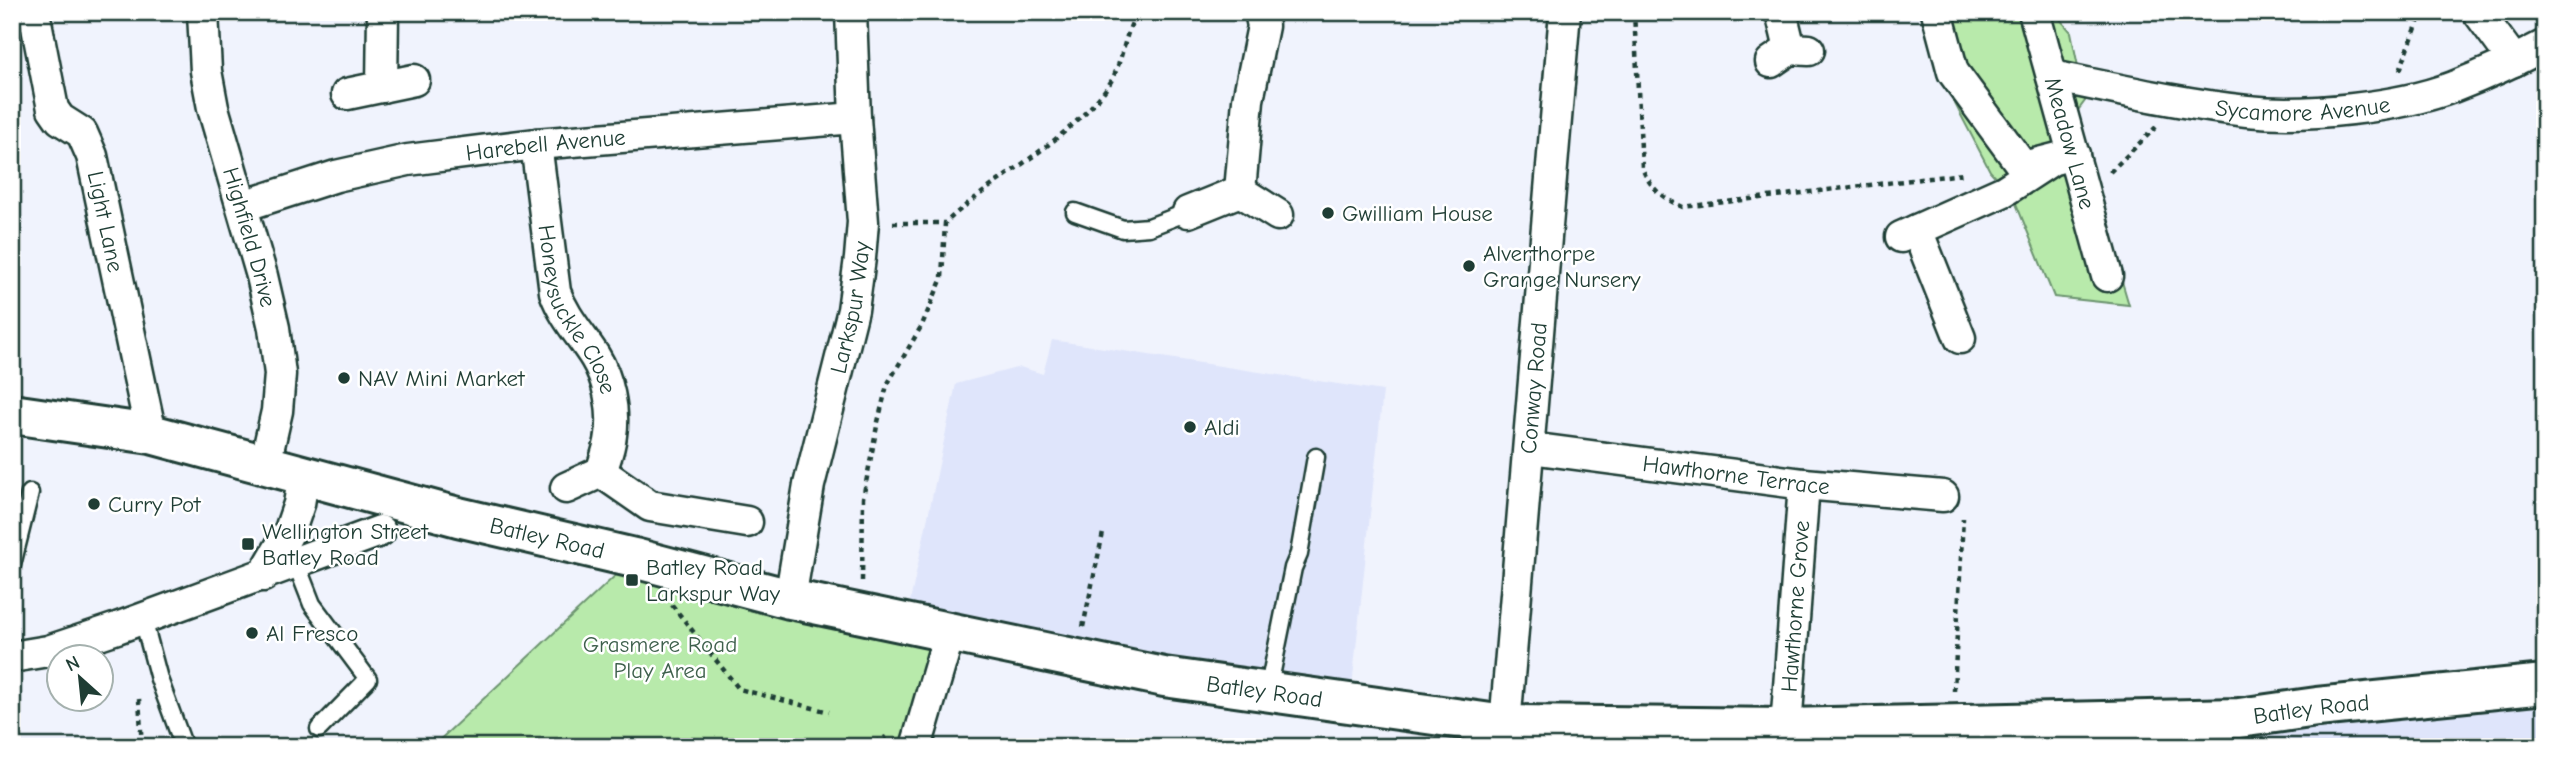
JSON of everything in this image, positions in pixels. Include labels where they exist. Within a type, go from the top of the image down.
[{"type":"street","name":"Highfield Drive","points":[[203,12],[206,71],[213,108],[243,206],[274,328],[280,374],[277,411],[265,464]]},
{"type":"street","points":[[382,87],[383,12]]},
{"type":"street","name":"Larkspur Way","points":[[790,599],[809,485],[852,310],[863,222],[851,12]]},
{"type":"street","points":[[1240,191],[1248,100],[1263,26],[1261,12]]},
{"type":"street","name":"Conway Road","points":[[1506,724],[1565,12]]},
{"type":"street","points":[[1781,12],[1790,54]]},
{"type":"street","points":[[1937,12],[1953,72],[2023,167],[2064,156]]},
{"type":"street","name":"Meadow Lane","points":[[2034,12],[2052,76],[2064,156],[2086,196],[2107,276]]},
{"type":"street","points":[[2478,12],[2514,61]]},
{"type":"street","name":"Light Lane","points":[[36,22],[53,108],[60,119],[82,133],[92,156],[150,434]]},
{"type":"street","name":"Sycamore Avenue","points":[[2052,76],[2182,102],[2249,111],[2310,113],[2387,103],[2450,88],[2545,45]]},
{"type":"street","points":[[347,94],[414,80]]},
{"type":"street","name":"Harebell Avenue","points":[[243,206],[336,176],[408,160],[536,144],[855,118]]},
{"type":"street","name":"Honeysuckle Close","points":[[536,144],[555,292],[561,309],[597,359],[605,377],[610,401],[612,434],[601,472]]},
{"type":"street","points":[[1960,338],[1909,234],[2004,191],[2064,156]]},
{"type":"street","points":[[1188,212],[1240,191]]},
{"type":"street","points":[[1240,191],[1278,215]]},
{"type":"street","name":"Batley Road","points":[[12,414],[150,434],[458,517],[634,558],[790,599],[1164,677],[1506,724],[1786,728],[1952,724],[2239,733],[2317,707],[2545,684]]},
{"type":"street","name":"Hawthorne Terrace","points":[[1530,448],[1804,484],[1953,507]]},
{"type":"street","points":[[566,488],[601,472],[650,506],[747,522]]},
{"type":"street","points":[[263,576],[290,530],[299,505],[304,474]]},
{"type":"street","name":"Hawthorne Grove","points":[[1786,728],[1804,484]]},
{"type":"street","points":[[12,657],[48,651],[143,619],[380,531]]},
{"type":"street","points":[[916,747],[950,631]]},
{"type":"lane","points":[[1075,212],[1123,229],[1149,227],[1188,212]]},
{"type":"lane","points":[[1268,692],[1293,568],[1300,555],[1316,457]]},
{"type":"lane","points":[[12,565],[30,493]]},
{"type":"lane","points":[[296,563],[312,604],[368,679],[319,729]]},
{"type":"lane","points":[[143,619],[159,679],[184,747]]},
{"type":"path","points":[[861,613],[863,498],[877,426],[887,385],[922,325],[942,278],[945,223],[971,198],[1077,123],[1110,84],[1138,12]]},
{"type":"path","points":[[1634,12],[1642,168],[1648,182],[1659,195],[1671,202],[1683,207],[1964,174]]},
{"type":"path","points":[[2387,103],[2422,12]]},
{"type":"path","points":[[2086,196],[2182,102]]},
{"type":"path","points":[[863,222],[945,223]]},
{"type":"path","points":[[1952,724],[1953,507]]},
{"type":"path","points":[[1076,658],[1103,533]]},
{"type":"path","points":[[666,598],[739,689],[829,712]]},
{"type":"shaded area","points":[[1052,340],[1383,391],[1351,696],[907,616],[956,384],[1020,367],[1043,374]]},
{"type":"shaded area","points":[[2545,684],[2545,747],[2239,747],[2239,719]]},
{"type":"green space","points":[[1923,12],[2054,12],[2071,32],[2085,101],[2073,117],[2129,305],[2054,297],[2013,196],[1990,171],[1940,75]]},
{"type":"green space","name":"Grasmere Road Play Area","points":[[634,558],[950,631],[916,747],[432,747]]},
{"type":"green space","points":[[2239,718],[2239,747],[2158,747],[2157,721]]},
{"type":"place","name":"Gwilliam House","points":[[1328,213]]},
{"type":"place","name":"Alverthorpe Grange Nursery","points":[[1469,266]]},
{"type":"place","name":"NAV Mini Market","points":[[344,378]]},
{"type":"place","name":"Aldi","points":[[1190,427]]},
{"type":"place","name":"Curry Pot","points":[[94,504]]},
{"type":"place","name":"Wellington Street Batley Road","points":[[248,544]]},
{"type":"place","name":"Batley Road Larkspur Way","points":[[632,580]]},
{"type":"place","name":"Al Fresco","points":[[252,633]]}]
